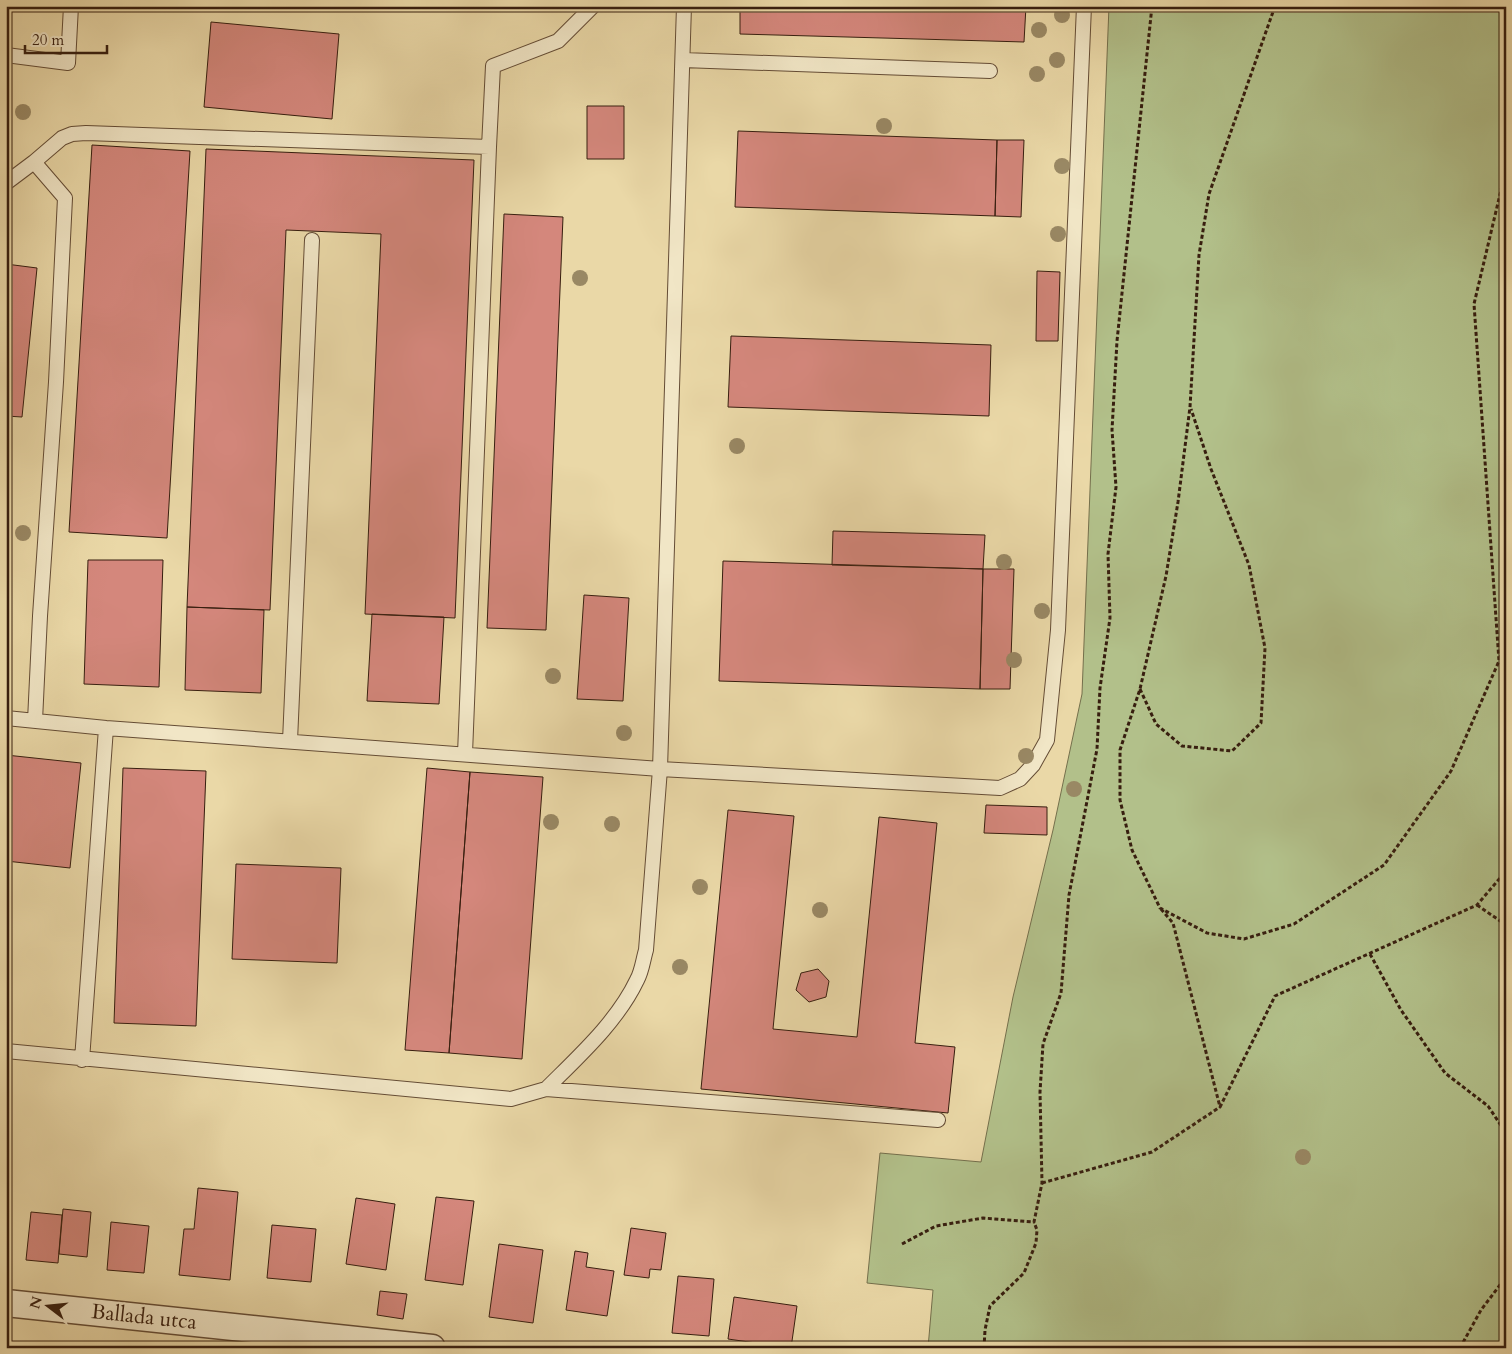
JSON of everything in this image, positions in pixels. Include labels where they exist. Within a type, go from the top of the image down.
[{"type":"street","name":"Ballada utca","points":[[6,1303],[387,1346],[432,1348]]},
{"type":"lane","points":[[6,55],[68,63],[71,6]]},
{"type":"lane","points":[[465,754],[493,66],[558,41],[593,6]]},
{"type":"lane","points":[[546,1089],[580,1056],[620,1010],[638,979],[646,950],[660,769],[684,6]]},
{"type":"lane","points":[[6,718],[106,728],[660,769],[1000,788],[1020,779],[1033,765],[1047,740],[1058,630],[1084,6]]},
{"type":"lane","points":[[683,60],[990,71]]},
{"type":"lane","points":[[6,182],[34,162],[62,138],[72,134],[489,147]]},
{"type":"lane","points":[[34,162],[65,198],[56,382],[40,616],[35,721]]},
{"type":"lane","points":[[290,741],[312,240]]},
{"type":"lane","points":[[82,1060],[106,728]]},
{"type":"lane","points":[[6,1051],[82,1060],[511,1099],[546,1089],[938,1120]]},
{"type":"path","points":[[984,1348],[985,1330],[990,1306],[1024,1273],[1036,1243],[1038,1230],[1034,1222],[1042,1183],[1040,1092],[1043,1044],[1061,993],[1069,895],[1096,749],[1100,688],[1110,618],[1108,554],[1116,487],[1112,430],[1116,340],[1152,6]]},
{"type":"path","points":[[1220,1107],[1173,924],[1160,908],[1132,850],[1120,800],[1120,750],[1140,689],[1166,576],[1178,502],[1190,407],[1199,255],[1209,194],[1275,6]]},
{"type":"path","points":[[1498,661],[1474,304],[1506,169]]},
{"type":"path","points":[[1140,689],[1156,724],[1182,746],[1232,751],[1261,723],[1265,648],[1249,565],[1211,469],[1190,407]]},
{"type":"path","points":[[1160,908],[1207,933],[1244,939],[1294,924],[1384,865],[1451,771],[1506,646]]},
{"type":"path","points":[[1042,1183],[1152,1152],[1220,1107],[1275,996],[1477,905],[1506,871]]},
{"type":"path","points":[[1477,905],[1506,925]]},
{"type":"path","points":[[1370,954],[1401,1010],[1445,1073],[1488,1106],[1506,1133]]},
{"type":"path","points":[[902,1244],[936,1226],[983,1218],[1034,1222]]},
{"type":"path","points":[[1460,1348],[1481,1310],[1506,1277]]},
{"type":"green space","points":[[1109,6],[1506,6],[1506,1348],[928,1348],[933,1290],[867,1283],[880,1153],[981,1162],[1013,997],[1053,830],[1082,694]]},
{"type":"building","points":[[740,6],[1026,6],[1024,42],[740,34]]},
{"type":"building","points":[[211,22],[339,34],[332,119],[204,107]]},
{"type":"building","points":[[587,106],[624,106],[624,159],[587,159]]},
{"type":"building","points":[[738,131],[997,140],[995,216],[735,207]]},
{"type":"building","points":[[997,140],[1024,140],[1021,217],[995,216]]},
{"type":"building","points":[[92,145],[190,151],[167,538],[69,532]]},
{"type":"building","points":[[206,149],[474,160],[455,618],[365,614],[381,234],[286,230],[270,610],[187,607]]},
{"type":"building","points":[[504,214],[563,217],[546,630],[487,628]]},
{"type":"building","points":[[6,264],[37,268],[22,417],[6,416]]},
{"type":"building","points":[[1037,271],[1060,272],[1058,341],[1036,341]]},
{"type":"building","points":[[731,336],[991,345],[989,416],[728,407]]},
{"type":"building","points":[[6,515],[9,515],[6,542]]},
{"type":"building","points":[[833,531],[985,535],[983,569],[832,565]]},
{"type":"building","points":[[88,560],[163,560],[159,687],[84,684]]},
{"type":"building","points":[[723,561],[983,569],[980,689],[719,681]]},
{"type":"building","points":[[983,569],[1014,569],[1010,689],[980,689]]},
{"type":"building","points":[[584,595],[629,598],[623,701],[577,699]]},
{"type":"building","points":[[187,607],[264,610],[261,693],[185,690]]},
{"type":"building","points":[[372,614],[444,617],[439,704],[367,701]]},
{"type":"building","points":[[6,755],[81,763],[70,868],[6,861]]},
{"type":"building","points":[[123,768],[206,771],[196,1026],[114,1023]]},
{"type":"building","points":[[427,768],[470,772],[449,1053],[405,1050]]},
{"type":"building","points":[[470,772],[543,777],[522,1059],[449,1053]]},
{"type":"building","points":[[986,805],[1047,807],[1047,835],[984,833]]},
{"type":"building","points":[[728,810],[794,816],[773,1029],[857,1037],[879,817],[937,823],[915,1043],[955,1047],[948,1113],[701,1089]]},
{"type":"building","points":[[236,864],[341,868],[337,963],[232,959]]},
{"type":"building","points":[[818,969],[829,981],[826,997],[809,1002],[796,990],[801,973]]},
{"type":"building","points":[[198,1188],[238,1192],[230,1280],[179,1275],[184,1229],[194,1229]]},
{"type":"building","points":[[436,1197],[474,1201],[463,1285],[425,1280]]},
{"type":"building","points":[[356,1198],[395,1204],[386,1270],[346,1264]]},
{"type":"building","points":[[63,1209],[91,1212],[87,1257],[59,1254]]},
{"type":"building","points":[[31,1212],[62,1215],[58,1263],[26,1260]]},
{"type":"building","points":[[111,1222],[149,1226],[144,1273],[107,1270]]},
{"type":"building","points":[[272,1225],[316,1229],[311,1282],[267,1278]]},
{"type":"building","points":[[631,1228],[666,1233],[661,1270],[650,1269],[649,1278],[624,1275]]},
{"type":"building","points":[[499,1244],[543,1250],[533,1323],[489,1317]]},
{"type":"building","points":[[575,1251],[588,1253],[586,1267],[614,1271],[607,1316],[566,1310]]},
{"type":"building","points":[[678,1276],[714,1279],[709,1336],[672,1333]]},
{"type":"building","points":[[380,1291],[407,1294],[403,1319],[377,1315]]},
{"type":"building","points":[[734,1297],[797,1306],[791,1348],[728,1339]]}]
